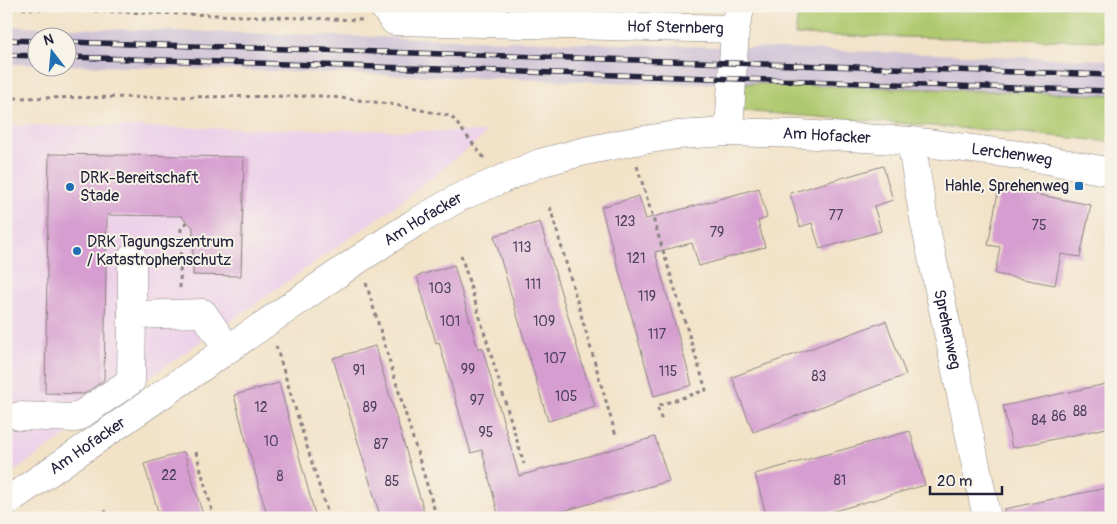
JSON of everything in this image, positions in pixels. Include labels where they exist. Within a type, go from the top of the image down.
[{"type":"street","name":"Hof Sternberg","points":[[389,14],[738,18]]},
{"type":"street","points":[[729,132],[738,18]]},
{"type":"street","name":"Am Hofacker","points":[[6,502],[358,259],[413,224],[460,197],[540,163],[585,151],[678,135],[729,132],[800,134],[911,141]]},
{"type":"street","name":"Lerchenweg","points":[[911,141],[1027,156],[1111,172]]},
{"type":"street","name":"Sprehenweg","points":[[911,141],[923,214],[987,518]]},
{"type":"street","points":[[19,416],[76,418],[131,381],[132,257]]},
{"type":"street","points":[[132,315],[203,313],[228,349]]},
{"type":"path","points":[[6,8],[389,14]]},
{"type":"path","points":[[6,98],[324,96],[390,104],[451,116],[501,180]]},
{"type":"path","points":[[630,142],[706,390],[657,406],[662,422]]},
{"type":"path","points":[[550,207],[616,436]]},
{"type":"path","points":[[180,314],[181,229],[187,221]]},
{"type":"path","points":[[462,255],[524,464]]},
{"type":"path","points":[[358,259],[437,518]]},
{"type":"path","points":[[269,321],[329,518]]},
{"type":"path","points":[[196,452],[214,518]]},
{"type":"path","points":[[105,510],[107,518]]},
{"type":"shaded area","points":[[6,26],[74,28],[28,28],[28,64],[6,64]]},
{"type":"shaded area","points":[[78,28],[1111,60],[1111,95],[745,83],[678,84],[78,65]]},
{"type":"shaded area","points":[[6,125],[488,132],[403,201],[6,477]]},
{"type":"green space","points":[[799,6],[1111,6],[1111,41],[795,35]]},
{"type":"green space","points":[[745,83],[1111,95],[1111,142],[1024,133],[741,111]]},
{"type":"building","name":"DRK Tagungszentrum / Katastrophenschutz","points":[[49,154],[244,157],[241,276],[193,275],[193,227],[181,216],[107,215],[104,380],[84,394],[45,393]]},
{"type":"building","points":[[883,166],[893,200],[874,206],[881,231],[820,249],[812,223],[800,227],[790,193]]},
{"type":"building","points":[[999,187],[1091,205],[1080,257],[1061,254],[1055,285],[995,274],[1000,247],[988,245]]},
{"type":"building","points":[[759,188],[767,218],[758,221],[765,247],[699,266],[692,243],[655,252],[692,385],[654,396],[601,207],[639,196],[646,219]]},
{"type":"building","points":[[540,222],[595,407],[548,421],[494,236]]},
{"type":"building","points":[[454,265],[478,349],[482,347],[519,476],[655,437],[669,481],[539,518],[499,518],[482,450],[471,453],[439,342],[436,343],[417,276]]},
{"type":"building","points":[[886,321],[906,375],[753,432],[732,377]]},
{"type":"building","points":[[375,346],[426,518],[381,518],[333,358]]},
{"type":"building","points":[[279,383],[316,518],[268,518],[243,430],[234,395]]},
{"type":"building","points":[[1106,384],[1111,407],[1111,427],[1012,448],[1003,406]]},
{"type":"building","points":[[910,431],[925,485],[810,518],[767,518],[755,474]]},
{"type":"building","points":[[184,452],[204,518],[160,518],[144,464]]},
{"type":"building","points":[[1111,487],[1111,518],[1005,518],[1004,509]]},
{"type":"railway","points":[[6,40],[28,41]]},
{"type":"railway","points":[[78,42],[1111,75]]},
{"type":"railway","points":[[6,55],[28,56]]},
{"type":"railway","points":[[78,57],[1111,91]]},
{"type":"place","name":"Hahle, Sprehenweg","points":[[1079,186]]},
{"type":"place","name":"DRK-Bereitschaft Stade","points":[[70,187]]},
{"type":"place","name":"DRK Tagungszentrum / Katastrophenschutz","points":[[77,251]]}]
